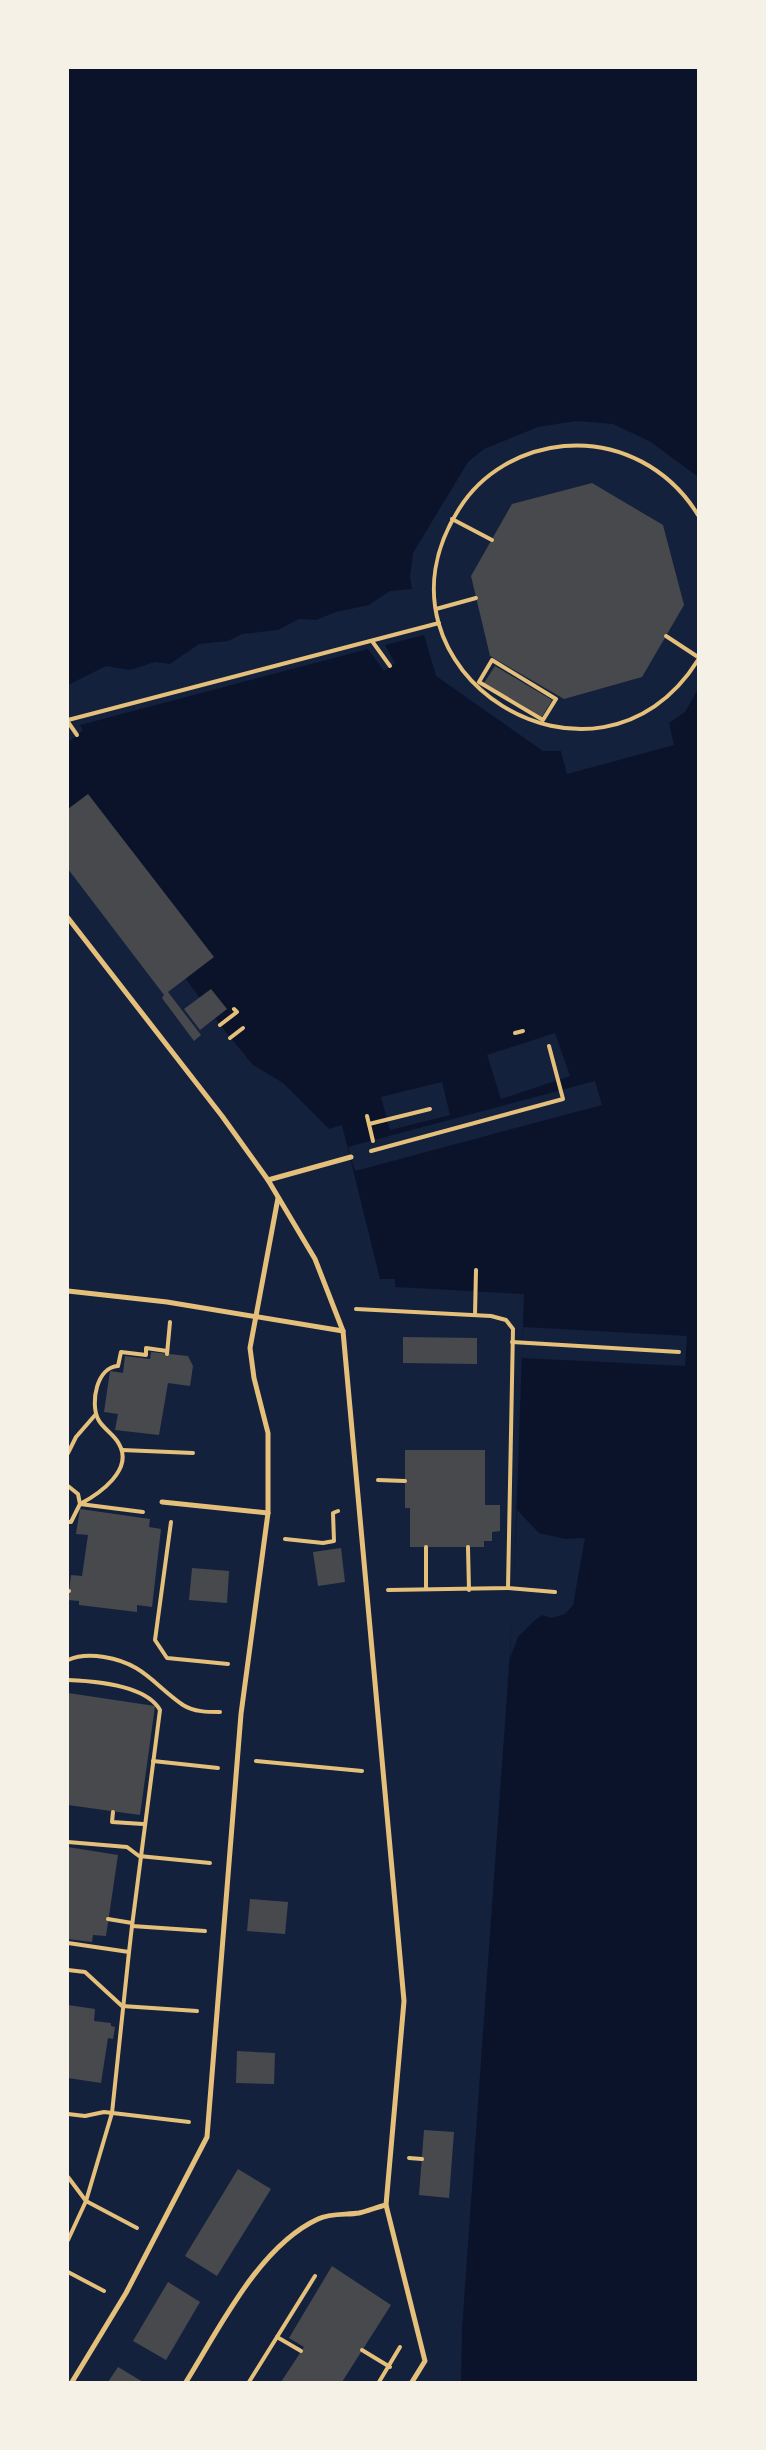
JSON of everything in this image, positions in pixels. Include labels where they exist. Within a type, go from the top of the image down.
[{"type":"street","points":[[68,918],[222,1116],[267,1180],[315,1259],[342,1331],[404,2001],[386,2205],[426,2361],[412,2382]]},
{"type":"street","points":[[267,1180],[351,1157]]},
{"type":"street","points":[[72,2382],[122,2301],[207,2138],[241,1714],[268,1513],[268,1433],[254,1378],[250,1348],[278,1198]]},
{"type":"street","points":[[68,1291],[167,1302],[342,1331]]},
{"type":"street","points":[[162,1502],[268,1513]]},
{"type":"street","points":[[186,2382],[230,2311],[264,2264],[284,2243],[320,2218],[359,2213],[386,2205]]},
{"type":"path","points":[[666,636],[699,659],[680,685],[656,705],[629,719],[589,729],[559,728],[529,721],[501,707],[474,686],[452,656],[439,624],[436,609],[436,567],[443,537],[452,519],[477,486],[501,467],[539,451],[580,446],[610,450],[648,465],[680,490],[699,514]]},
{"type":"path","points":[[452,519],[492,540]]},
{"type":"path","points":[[436,609],[476,598]]},
{"type":"path","points":[[77,735],[68,721],[439,624]]},
{"type":"path","points":[[372,641],[390,666]]},
{"type":"path","points":[[474,686],[480,682],[492,660],[556,699],[543,720],[480,682]]},
{"type":"path","points":[[220,1025],[237,1012],[234,1009]]},
{"type":"path","points":[[231,1038],[243,1028]]},
{"type":"path","points":[[515,1033],[523,1031]]},
{"type":"path","points":[[351,1157],[563,1099],[549,1046]]},
{"type":"path","points":[[369,1124],[430,1108]]},
{"type":"path","points":[[367,1116],[373,1141]]},
{"type":"path","points":[[475,1315],[476,1270]]},
{"type":"path","points":[[334,1308],[501,1317],[509,1322],[513,1329],[508,1588]]},
{"type":"path","points":[[68,1522],[71,1522],[80,1504],[101,1492],[110,1483],[122,1460],[122,1450],[96,1413],[96,1392],[102,1375],[109,1368],[118,1366],[121,1352],[146,1355],[146,1348],[167,1353],[169,1334]]},
{"type":"path","points":[[512,1342],[679,1352]]},
{"type":"path","points":[[68,1453],[76,1437],[96,1413]]},
{"type":"path","points":[[122,1450],[193,1453]]},
{"type":"path","points":[[394,1480],[405,1481]]},
{"type":"path","points":[[68,1486],[78,1494],[80,1504]]},
{"type":"path","points":[[80,1504],[149,1513]]},
{"type":"path","points":[[265,1536],[323,1543],[334,1541],[332,1518],[333,1513],[339,1511]]},
{"type":"path","points":[[172,1516],[155,1640],[167,1658],[247,1665]]},
{"type":"path","points":[[426,1547],[426,1589]]},
{"type":"path","points":[[468,1547],[469,1590]]},
{"type":"path","points":[[367,1593],[426,1589],[508,1588],[555,1592]]},
{"type":"path","points":[[68,1660],[74,1657],[95,1656],[122,1660],[153,1678],[184,1706],[202,1711],[241,1714]]},
{"type":"path","points":[[68,1680],[112,1684],[157,1704],[160,1713],[140,1856],[112,2113],[86,2201],[68,2240]]},
{"type":"path","points":[[238,1759],[342,1769]]},
{"type":"path","points":[[153,1761],[237,1770]]},
{"type":"path","points":[[113,1812],[112,1822],[144,1824]]},
{"type":"path","points":[[68,1842],[127,1847],[140,1856],[229,1866]]},
{"type":"path","points":[[108,1919],[132,1924],[223,1933]]},
{"type":"path","points":[[68,1943],[129,1952]]},
{"type":"path","points":[[68,1970],[85,1972],[122,2006],[217,2013]]},
{"type":"path","points":[[68,2114],[85,2116],[104,2112],[208,2123]]},
{"type":"path","points":[[412,2158],[422,2159]]},
{"type":"path","points":[[68,2177],[86,2201],[155,2237]]},
{"type":"path","points":[[68,2272],[122,2301]]},
{"type":"path","points":[[249,2382],[315,2276]]},
{"type":"path","points":[[277,2337],[301,2351]]},
{"type":"path","points":[[379,2382],[396,2356],[402,2337]]},
{"type":"path","points":[[362,2350],[373,2356]]},
{"type":"water","points":[[68,68],[698,68],[698,2382],[461,2382],[462,2329],[513,1609],[524,1294],[395,1287],[395,1279],[380,1279],[342,1125],[329,1129],[283,1083],[253,1065],[220,1025],[68,820]]},
{"type":"pier","points":[[576,421],[613,424],[651,442],[698,477],[698,689],[685,712],[669,723],[674,745],[567,774],[561,751],[543,751],[436,676],[424,635],[385,645],[395,663],[384,671],[368,649],[80,725],[83,730],[70,741],[68,737],[68,685],[106,666],[130,670],[155,662],[170,664],[199,644],[228,641],[242,634],[278,630],[299,619],[316,620],[336,612],[369,605],[390,591],[412,589],[410,577],[413,553],[468,462],[484,449],[538,427]]},
{"type":"pier","points":[[555,1033],[570,1076],[501,1099],[487,1055]]},
{"type":"pier","points":[[595,1081],[602,1105],[355,1171],[348,1147]]},
{"type":"pier","points":[[442,1082],[450,1115],[390,1130],[381,1097]]},
{"type":"pier","points":[[523,1327],[687,1336],[685,1366],[522,1358]]},
{"type":"pier","points":[[517,1510],[539,1533],[565,1539],[585,1538],[573,1605],[565,1614],[551,1618],[542,1615],[535,1620],[518,1637],[510,1658]]},
{"type":"building","points":[[592,483],[663,525],[684,605],[642,677],[564,699],[490,656],[471,576],[512,504]]},
{"type":"building","points":[[495,666],[552,700],[542,717],[484,683]]},
{"type":"building","points":[[88,794],[214,957],[168,992],[201,1035],[194,1041],[162,998],[164,995],[68,869],[68,809]]},
{"type":"building","points":[[211,989],[227,1009],[200,1030],[184,1009]]},
{"type":"building","points":[[403,1337],[477,1338],[477,1364],[403,1363]]},
{"type":"building","points":[[151,1352],[188,1356],[193,1366],[190,1386],[168,1383],[159,1435],[115,1430],[118,1414],[104,1412],[110,1371],[123,1373],[125,1356],[150,1359]]},
{"type":"building","points":[[405,1450],[485,1450],[485,1505],[500,1505],[500,1531],[492,1532],[492,1541],[484,1541],[484,1547],[410,1547],[410,1508],[405,1508]]},
{"type":"building","points":[[80,1509],[150,1519],[149,1527],[161,1529],[152,1607],[137,1605],[137,1612],[79,1605],[79,1601],[68,1600],[71,1575],[82,1576],[88,1535],[76,1534]]},
{"type":"building","points":[[341,1548],[345,1582],[318,1586],[313,1552]]},
{"type":"building","points":[[192,1568],[229,1571],[227,1603],[189,1600]]},
{"type":"building","points":[[68,1693],[155,1706],[140,1815],[68,1805]]},
{"type":"building","points":[[68,1847],[118,1855],[106,1936],[93,1935],[92,1942],[68,1939]]},
{"type":"building","points":[[250,1899],[288,1902],[285,1934],[247,1931]]},
{"type":"building","points":[[68,2005],[95,2009],[94,2021],[111,2023],[111,2026],[115,2027],[113,2039],[108,2038],[101,2083],[68,2078]]},
{"type":"building","points":[[237,2051],[275,2053],[274,2084],[236,2083]]},
{"type":"building","points":[[424,2130],[454,2132],[449,2198],[419,2195]]},
{"type":"building","points":[[238,2169],[271,2189],[217,2276],[185,2256]]},
{"type":"building","points":[[332,2266],[391,2305],[342,2382],[281,2382],[304,2347],[289,2338]]},
{"type":"building","points":[[168,2282],[200,2302],[166,2360],[133,2341]]},
{"type":"building","points":[[118,2367],[143,2382],[108,2382]]}]
